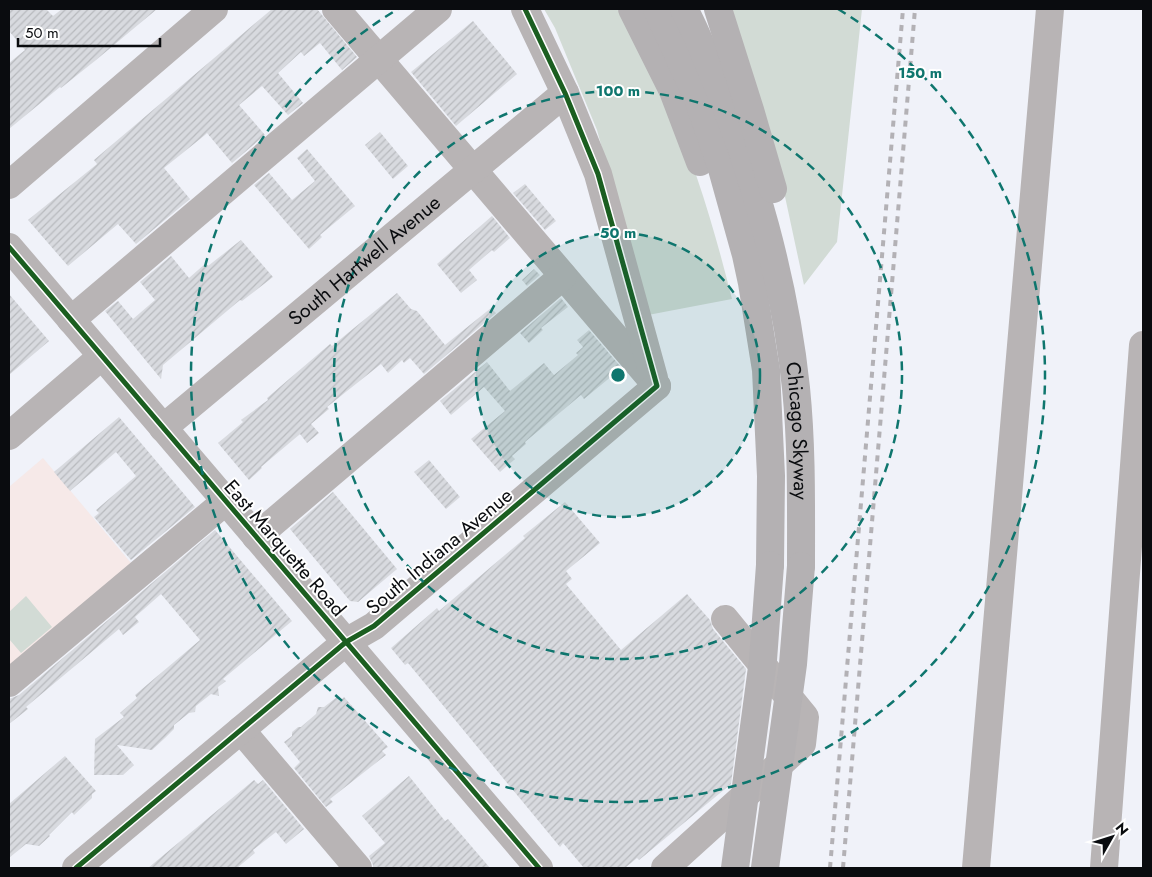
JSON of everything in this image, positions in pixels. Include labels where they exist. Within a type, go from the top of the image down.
[{"type":"highway","points":[[632,9],[673,91],[714,198],[746,255]]},
{"type":"highway","name":"Chicago Skyway","points":[[657,9],[696,96],[722,169],[746,255],[766,370],[771,476],[770,565],[763,660],[735,868]]},
{"type":"highway","name":"Chicago Skyway","points":[[684,9],[726,104],[748,169],[785,308],[796,388],[802,469],[801,566],[793,664],[765,868]]},
{"type":"highway","points":[[718,9],[775,194],[781,224],[785,308]]},
{"type":"street","points":[[9,185],[214,9]]},
{"type":"street","points":[[336,9],[657,386]]},
{"type":"street","points":[[71,320],[438,9]]},
{"type":"street","points":[[525,9],[565,93],[598,174],[657,386]]},
{"type":"street","points":[[976,868],[1050,9]]},
{"type":"street","name":"South Hartwell Avenue","points":[[163,428],[565,93]]},
{"type":"street","name":"East Marquette Road","points":[[9,247],[539,868]]},
{"type":"street","points":[[256,537],[563,276]]},
{"type":"street","points":[[1104,868],[1143,345]]},
{"type":"street","points":[[9,436],[102,356]]},
{"type":"street","name":"South Indiana Avenue","points":[[76,868],[346,642],[374,626],[657,386]]},
{"type":"street","points":[[9,683],[226,501]]},
{"type":"street","points":[[665,868],[802,744],[805,717],[725,619]]},
{"type":"street","points":[[241,730],[358,868]]},
{"type":"shaded area","points":[[544,9],[617,9],[620,13],[661,90],[687,149],[712,224],[732,299],[648,315],[597,130],[555,28]]},
{"type":"shaded area","points":[[728,9],[862,9],[837,242],[804,285],[781,178]]},
{"type":"shaded area","points":[[43,458],[136,569],[9,675],[9,487]]},
{"type":"shaded area","points":[[26,596],[52,627],[21,653],[9,639],[9,612]]},
{"type":"building","points":[[9,9],[46,9],[53,16],[62,9],[157,9],[9,129],[9,63],[25,50],[9,31]]},
{"type":"building","points":[[272,9],[317,9],[357,57],[342,70],[320,43],[304,56],[301,52],[278,73],[303,103],[288,115],[262,86],[239,105],[265,135],[232,163],[207,133],[164,168],[190,199],[136,244],[118,224],[68,266],[28,220],[97,164],[94,160]]},
{"type":"building","points":[[473,21],[517,74],[456,126],[411,72]]},
{"type":"building","points":[[380,132],[408,166],[393,179],[365,145]]},
{"type":"building","points":[[307,149],[355,206],[320,235],[322,237],[309,249],[254,185],[269,173],[292,200],[315,181],[297,158]]},
{"type":"building","points":[[525,184],[556,221],[545,230],[513,193]]},
{"type":"building","points":[[492,216],[510,238],[494,252],[492,250],[469,270],[477,280],[461,293],[437,264]]},
{"type":"building","points":[[241,240],[273,277],[242,301],[240,300],[163,365],[161,379],[105,311],[118,301],[133,319],[155,300],[140,282],[171,256],[189,278],[206,263],[208,266]]},
{"type":"building","points":[[534,269],[540,275],[527,286],[522,280]]},
{"type":"building","points":[[397,293],[411,309],[417,311],[445,345],[491,308],[496,313],[424,374],[410,358],[404,363],[402,360],[388,373],[381,364],[327,407],[329,409],[311,424],[319,433],[307,443],[300,434],[261,467],[249,480],[218,443],[243,422],[241,420],[268,400],[267,398],[330,344],[332,346]]},
{"type":"building","points":[[9,294],[49,341],[9,375]]},
{"type":"building","points":[[561,298],[568,307],[541,328],[543,330],[529,343],[520,333]]},
{"type":"building","points":[[589,330],[620,366],[617,369],[618,371],[584,399],[581,395],[525,442],[526,444],[512,456],[515,459],[500,472],[471,439],[505,411],[484,387],[451,415],[440,401],[487,362],[510,391],[544,363],[554,375],[578,355],[576,353],[583,347],[577,340]]},
{"type":"building","points":[[119,417],[195,507],[131,560],[94,517],[99,513],[96,510],[136,476],[116,452],[70,491],[54,472]]},
{"type":"building","points":[[429,460],[460,497],[446,509],[414,472]]},
{"type":"building","points":[[333,492],[397,569],[358,602],[350,601],[290,529]]},
{"type":"building","points":[[565,502],[600,543],[566,571],[572,579],[566,584],[621,650],[687,594],[710,620],[713,629],[746,669],[731,784],[639,860],[637,858],[625,868],[584,868],[563,843],[560,847],[408,663],[405,665],[391,648],[437,608],[439,611],[525,538],[523,536]]},
{"type":"building","points":[[215,530],[292,621],[223,679],[226,681],[218,687],[219,696],[211,694],[196,706],[195,712],[189,713],[174,725],[174,729],[152,750],[117,745],[134,765],[123,775],[94,775],[95,739],[124,717],[120,713],[137,698],[135,695],[200,640],[161,594],[135,617],[139,622],[123,635],[119,629],[26,707],[28,709],[9,724],[9,699],[19,695]]},
{"type":"building","points":[[337,697],[340,701],[344,697],[388,747],[382,751],[386,755],[330,799],[333,802],[326,807],[294,768],[300,762],[284,742],[292,736],[292,732],[316,714],[318,707],[324,707]]},
{"type":"building","points":[[65,756],[96,791],[92,794],[92,798],[74,815],[72,812],[39,846],[26,844],[9,858],[9,804]]},
{"type":"building","points":[[409,776],[445,821],[448,819],[490,868],[373,868],[369,856],[385,843],[362,816]]},
{"type":"building","points":[[254,780],[258,784],[263,780],[304,829],[286,844],[276,832],[253,850],[255,853],[237,868],[148,868]]},
{"type":"railway","points":[[830,868],[903,9]]},
{"type":"railway","points":[[843,868],[915,9]]},
{"type":"cycle path","points":[[76,868],[346,642],[374,626],[657,386],[598,174],[565,93],[525,9]]},
{"type":"cycle path","points":[[9,247],[539,868]]}]
